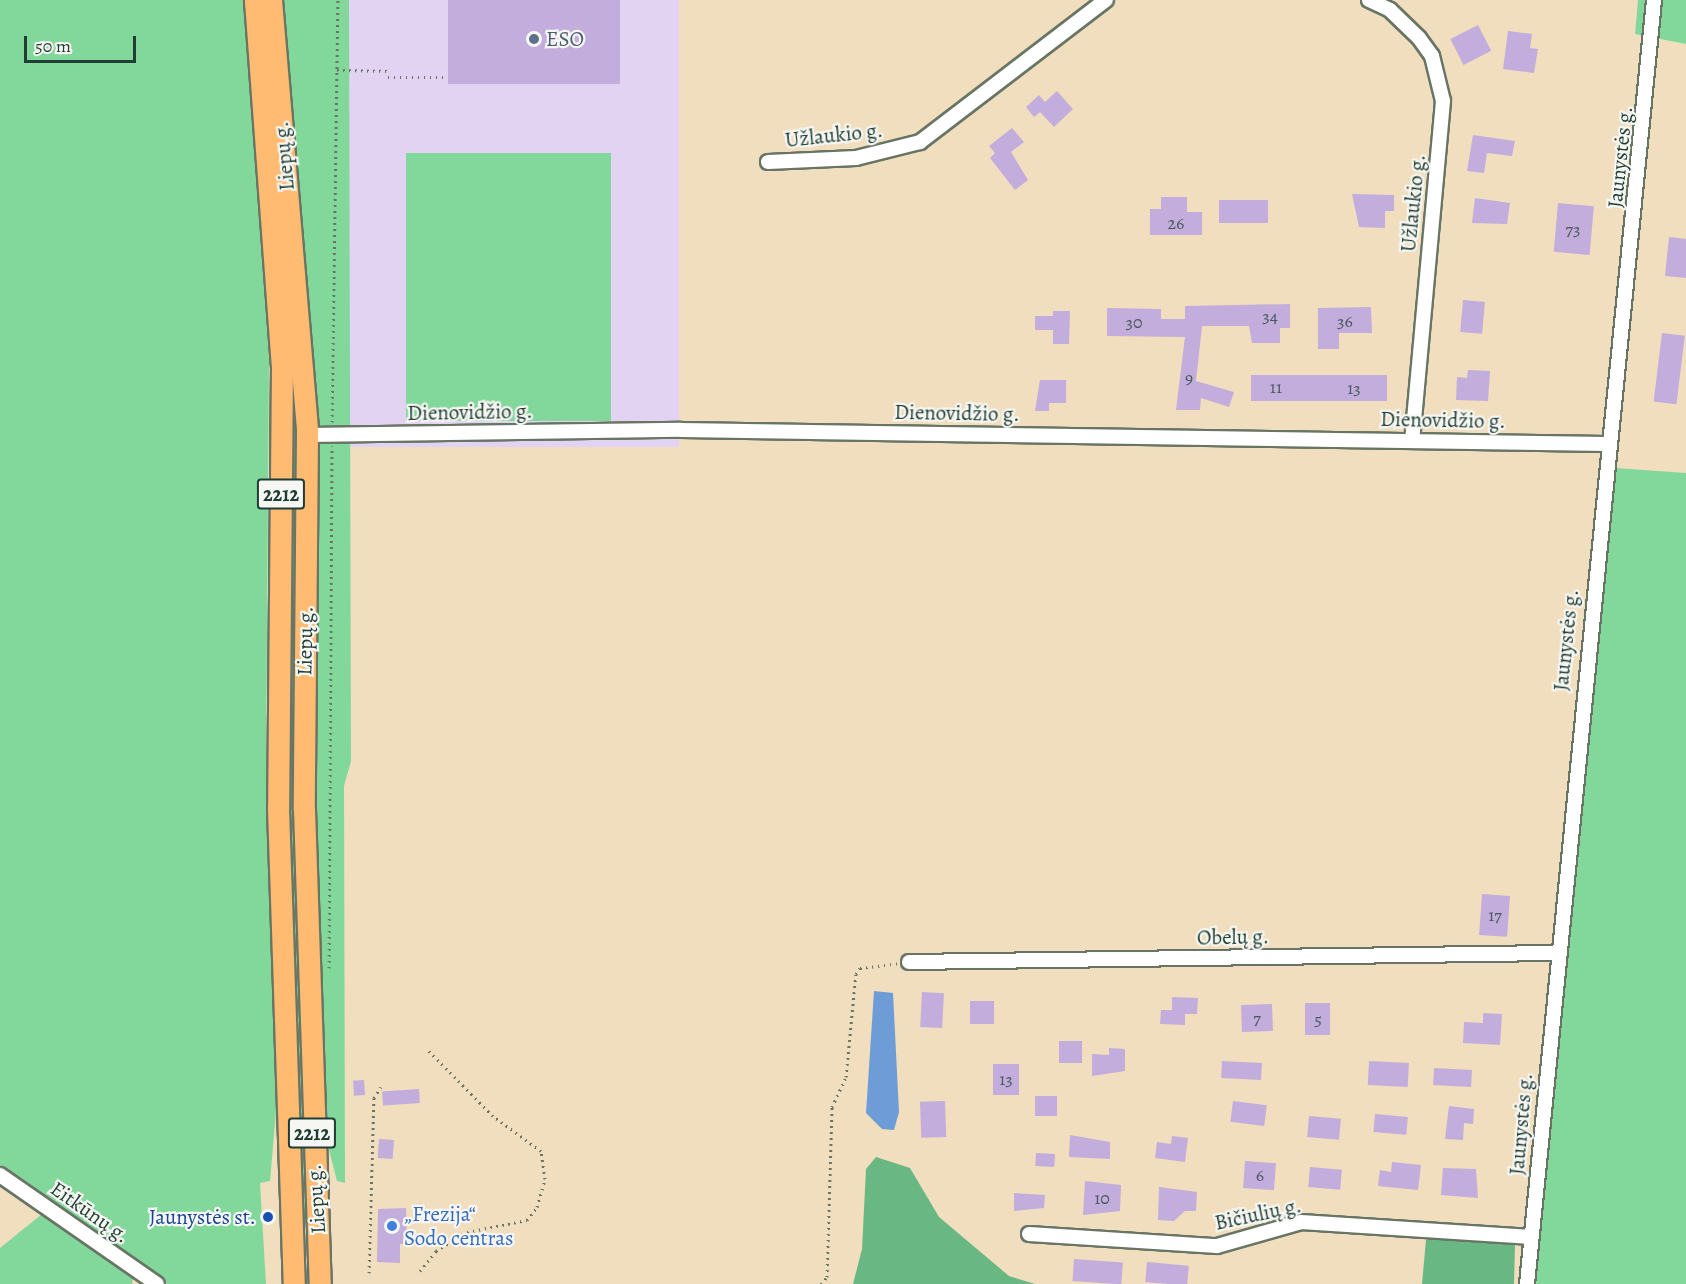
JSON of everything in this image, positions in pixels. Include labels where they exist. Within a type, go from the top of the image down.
[{"type":"main road","name":"Liepų g.","points":[[263,2],[307,435],[304,843],[320,1284]]},
{"type":"main road","name":"Liepų g.","points":[[263,2],[282,364],[278,808],[294,1284]]},
{"type":"street","name":"Užlaukio g.","points":[[768,162],[856,158],[920,142],[1106,0]]},
{"type":"street","name":"Užlaukio g.","points":[[1370,0],[1390,10],[1419,38],[1432,56],[1443,101],[1412,440]]},
{"type":"street","name":"Jaunystės g.","points":[[1527,1284],[1607,444],[1644,140],[1654,0]]},
{"type":"street","name":"Dienovidžio g.","points":[[307,435],[681,430],[1607,444]]},
{"type":"street","name":"Obelų g.","points":[[909,962],[1557,953]]},
{"type":"street","name":"Eitkūnų g.","points":[[0,1175],[157,1284]]},
{"type":"street","name":"Bičiulių g.","points":[[1029,1234],[1217,1246],[1301,1222],[1532,1237]]},
{"type":"path","points":[[329,971],[332,435],[338,0]]},
{"type":"path","points":[[337,70],[388,70]]},
{"type":"path","points":[[388,77],[447,77]]},
{"type":"path","points":[[821,1284],[827,1277],[832,1107],[846,1077],[856,974],[860,968],[909,962]]},
{"type":"path","points":[[420,1271],[436,1251],[467,1232],[527,1220],[537,1207],[544,1179],[541,1151],[493,1116],[426,1048]]},
{"type":"path","points":[[369,1273],[374,1098],[381,1087]]},
{"type":"shaded area","points":[[349,0],[679,0],[679,447],[349,447]]},
{"type":"green space","points":[[0,0],[243,0],[269,359],[266,773],[277,1100],[270,1181],[260,1183],[266,1284],[168,1284],[0,1167]]},
{"type":"green space","points":[[282,0],[349,0],[351,761],[344,786],[345,1183],[337,1181],[326,1138],[321,1137],[311,812],[317,466]]},
{"type":"green space","points":[[1638,0],[1686,0],[1686,44],[1635,34]]},
{"type":"green space","points":[[406,153],[611,153],[611,421],[406,421]]},
{"type":"green space","points":[[289,389],[296,429],[294,828],[311,1284],[299,1151],[286,761]]},
{"type":"green space","points":[[1616,468],[1686,473],[1686,1284],[1535,1284]]},
{"type":"green space","points":[[876,1157],[910,1168],[939,1217],[1009,1276],[1035,1284],[853,1284],[862,1249],[866,1169]]},
{"type":"green space","points":[[42,1214],[133,1278],[132,1284],[0,1284],[0,1248]]},
{"type":"green space","points":[[1433,1238],[1515,1245],[1514,1284],[1422,1284],[1426,1240]]},
{"type":"water","points":[[874,991],[893,993],[899,1112],[894,1130],[882,1129],[866,1113]]},
{"type":"building","name":"ESO","points":[[448,0],[620,0],[620,84],[448,84]]},
{"type":"building","points":[[1478,25],[1491,51],[1464,65],[1450,39]]},
{"type":"building","points":[[1508,31],[1532,34],[1530,48],[1538,49],[1534,73],[1503,69]]},
{"type":"building","points":[[1057,91],[1073,109],[1054,127],[1040,112],[1034,117],[1026,107],[1039,95],[1045,102]]},
{"type":"building","points":[[1012,128],[1024,142],[1011,152],[1028,180],[1015,190],[990,158],[995,153],[989,146]]},
{"type":"building","points":[[1473,135],[1515,141],[1512,156],[1487,153],[1484,173],[1467,171]]},
{"type":"building","points":[[1352,194],[1394,195],[1394,211],[1385,211],[1385,228],[1359,227]]},
{"type":"building","points":[[1161,197],[1187,197],[1187,212],[1202,212],[1202,235],[1150,235],[1150,209],[1161,209]]},
{"type":"building","points":[[1475,198],[1510,203],[1507,224],[1472,223]]},
{"type":"building","points":[[1219,200],[1268,200],[1268,223],[1219,223]]},
{"type":"building","points":[[1558,203],[1594,206],[1590,255],[1554,252]]},
{"type":"building","points":[[1669,237],[1686,239],[1686,278],[1665,276]]},
{"type":"building","points":[[1463,300],[1485,302],[1482,334],[1460,332]]},
{"type":"building","points":[[1290,304],[1290,328],[1280,328],[1280,343],[1252,343],[1249,326],[1202,326],[1196,381],[1234,392],[1229,407],[1201,398],[1200,410],[1176,410],[1185,337],[1107,336],[1107,308],[1161,309],[1161,319],[1185,319],[1185,306]]},
{"type":"building","points":[[1371,307],[1372,333],[1339,333],[1339,349],[1318,349],[1318,308]]},
{"type":"building","points":[[1053,311],[1070,311],[1069,344],[1053,344],[1053,330],[1035,330],[1035,316],[1053,316]]},
{"type":"building","points":[[1662,333],[1685,336],[1676,404],[1654,401]]},
{"type":"building","points":[[1468,370],[1490,371],[1488,401],[1456,400],[1457,377],[1467,378]]},
{"type":"building","points":[[1251,375],[1387,375],[1387,401],[1251,401]]},
{"type":"building","points":[[1040,380],[1066,380],[1066,403],[1049,403],[1049,411],[1035,411]]},
{"type":"building","points":[[1482,894],[1510,896],[1507,937],[1479,935]]},
{"type":"building","points":[[922,992],[944,993],[942,1028],[920,1027]]},
{"type":"building","points":[[1172,997],[1198,998],[1197,1014],[1185,1014],[1185,1025],[1160,1024],[1161,1010],[1172,1010]]},
{"type":"building","points":[[970,1001],[994,1001],[994,1024],[970,1024]]},
{"type":"building","points":[[1305,1003],[1330,1003],[1330,1035],[1305,1035]]},
{"type":"building","points":[[1272,1004],[1273,1031],[1242,1032],[1241,1005]]},
{"type":"building","points":[[1483,1013],[1502,1014],[1500,1045],[1463,1043],[1464,1022],[1483,1023]]},
{"type":"building","points":[[1059,1041],[1082,1041],[1082,1063],[1059,1063]]},
{"type":"building","points":[[1109,1048],[1125,1049],[1125,1071],[1092,1076],[1092,1054],[1109,1055]]},
{"type":"building","points":[[1222,1061],[1262,1063],[1261,1080],[1221,1078]]},
{"type":"building","points":[[1369,1061],[1409,1063],[1408,1087],[1368,1085]]},
{"type":"building","points":[[993,1064],[1019,1064],[1019,1095],[993,1095]]},
{"type":"building","points":[[1434,1068],[1472,1070],[1471,1087],[1433,1085]]},
{"type":"building","points":[[364,1080],[365,1095],[354,1096],[353,1081]]},
{"type":"building","points":[[419,1089],[420,1103],[383,1106],[382,1092]]},
{"type":"building","points":[[1035,1096],[1057,1096],[1057,1116],[1035,1116]]},
{"type":"building","points":[[945,1101],[946,1137],[921,1138],[920,1102]]},
{"type":"building","points":[[1233,1101],[1267,1105],[1264,1126],[1230,1122]]},
{"type":"building","points":[[1449,1106],[1474,1109],[1473,1124],[1464,1123],[1463,1140],[1445,1139]]},
{"type":"building","points":[[1375,1114],[1408,1117],[1406,1135],[1373,1132]]},
{"type":"building","points":[[1309,1116],[1341,1119],[1339,1140],[1307,1137]]},
{"type":"building","points":[[1070,1135],[1110,1142],[1110,1159],[1069,1157]]},
{"type":"building","points":[[1172,1136],[1188,1138],[1185,1162],[1155,1158],[1157,1142],[1171,1144]]},
{"type":"building","points":[[379,1139],[394,1140],[393,1159],[378,1158]]},
{"type":"building","points":[[1036,1153],[1055,1154],[1054,1167],[1035,1166]]},
{"type":"building","points":[[1245,1161],[1276,1163],[1274,1190],[1243,1188]]},
{"type":"building","points":[[1392,1162],[1421,1165],[1418,1190],[1378,1186],[1380,1170],[1391,1172]]},
{"type":"building","points":[[1310,1167],[1342,1170],[1340,1190],[1308,1187]]},
{"type":"building","points":[[1443,1168],[1476,1169],[1478,1198],[1441,1195]]},
{"type":"building","points":[[1085,1181],[1121,1185],[1120,1211],[1083,1215]]},
{"type":"building","points":[[1159,1187],[1197,1192],[1196,1211],[1185,1211],[1174,1221],[1158,1220]]},
{"type":"building","points":[[1014,1193],[1045,1195],[1044,1208],[1014,1211]]},
{"type":"building","name":"„Frezija“ Sodo centras","points":[[406,1208],[407,1244],[400,1244],[400,1263],[377,1262],[378,1209]]},
{"type":"building","points":[[1074,1259],[1123,1262],[1121,1284],[1072,1281]]},
{"type":"building","points":[[1147,1262],[1189,1266],[1187,1284],[1145,1282]]},
{"type":"place","name":"ESO","points":[[534,39]]},
{"type":"place","name":"Jaunystės st.","points":[[268,1217]]},
{"type":"place","name":"„Frezija“ Sodo centras","points":[[392,1226]]}]
